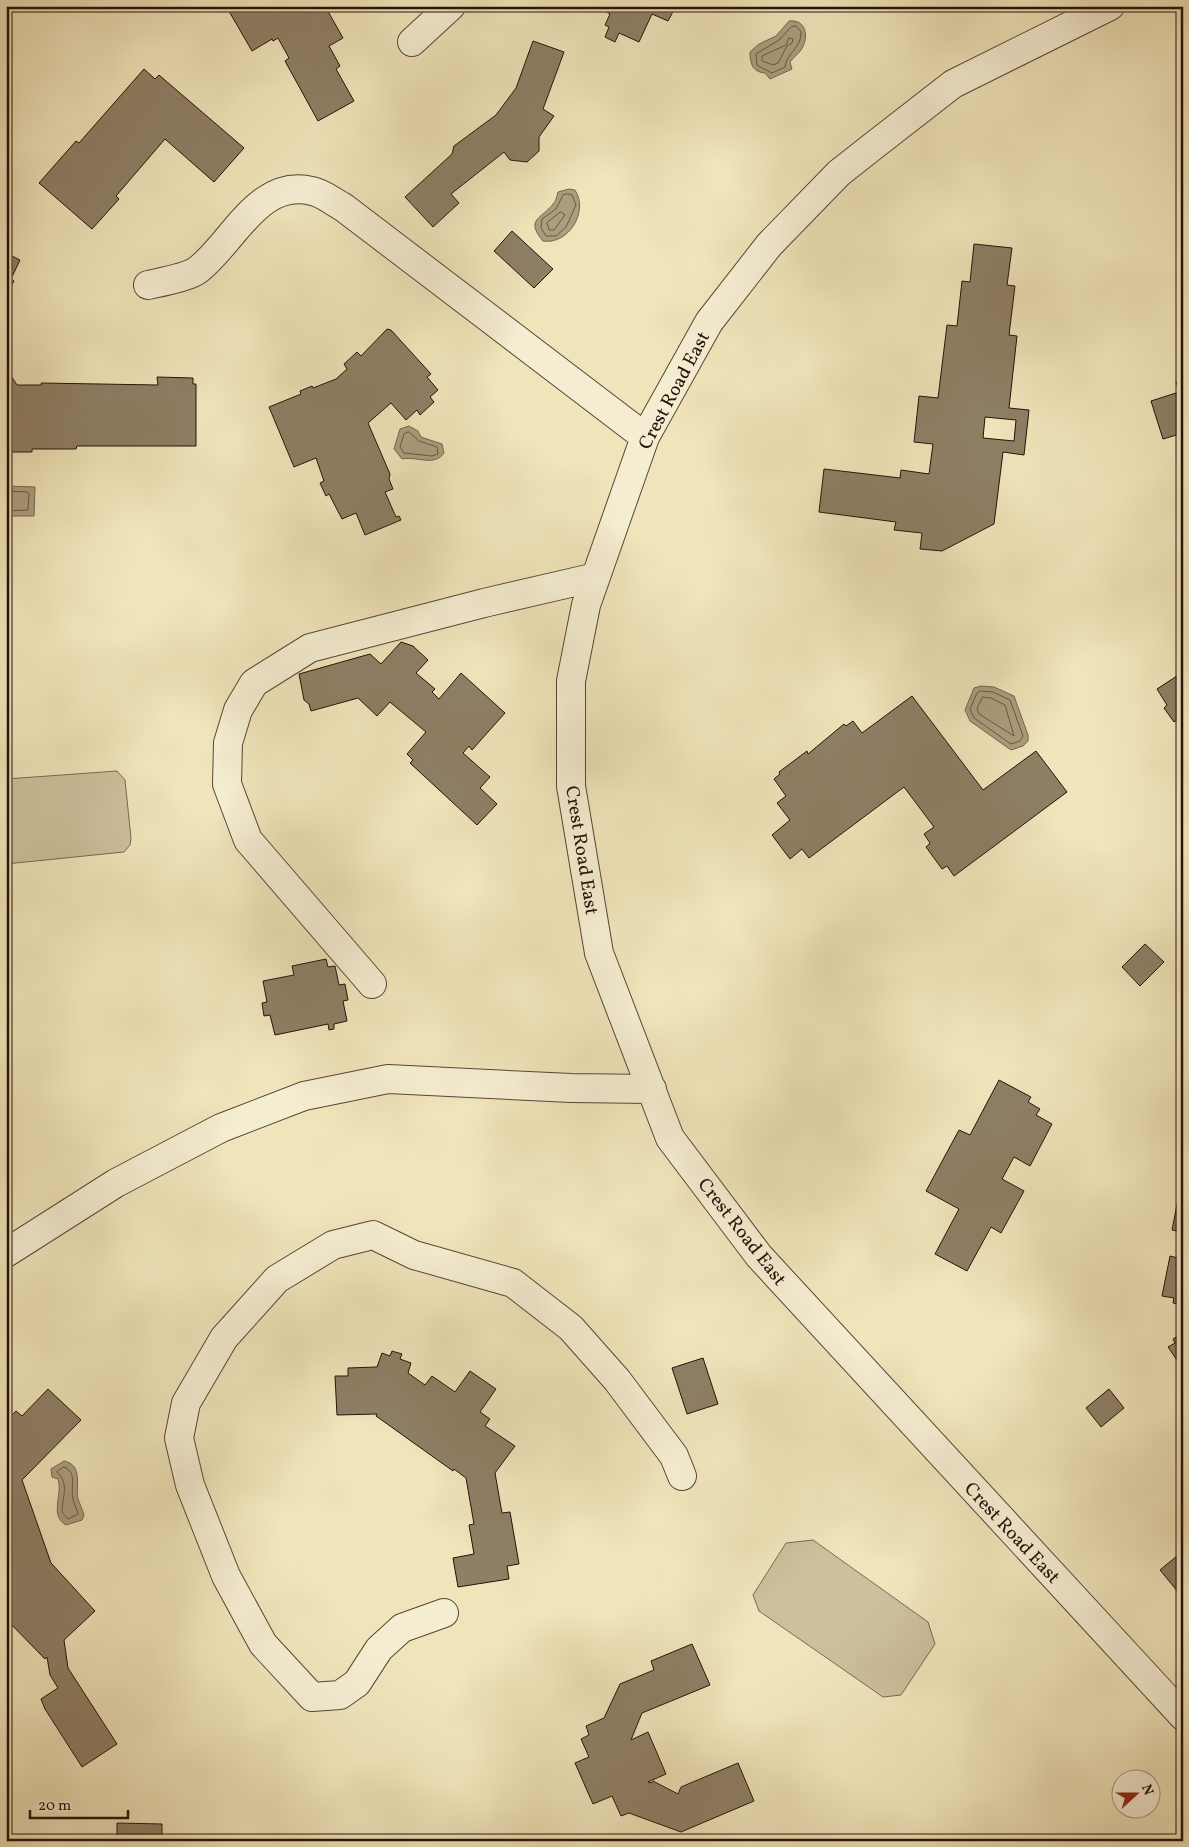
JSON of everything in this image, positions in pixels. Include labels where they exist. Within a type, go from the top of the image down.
[{"type":"street","points":[[412,42],[452,6]]},
{"type":"street","name":"Crest Road East","points":[[1110,6],[953,84],[839,173],[769,245],[709,322],[645,437],[586,605],[571,681],[571,786],[599,953],[670,1138],[759,1256],[1183,1716]]},
{"type":"street","points":[[148,285],[198,270],[255,208],[276,194],[294,188],[314,191],[343,207],[645,437]]},
{"type":"street","points":[[372,984],[248,840],[227,784],[228,743],[238,710],[254,683],[310,648],[484,603],[596,577]]},
{"type":"street","points":[[6,1253],[116,1183],[221,1128],[304,1096],[388,1079],[571,1088],[652,1089]]},
{"type":"street","points":[[444,1613],[402,1628],[379,1649],[357,1683],[340,1695],[312,1697],[263,1644],[226,1576],[190,1485],[179,1438],[186,1403],[224,1338],[277,1279],[333,1245],[373,1236],[414,1255],[513,1283],[571,1328],[617,1380],[674,1456],[682,1476]]},
{"type":"shaded area","points":[[117,771],[125,780],[131,838],[130,845],[124,852],[6,864],[6,779]]},
{"type":"shaded area","points":[[813,1540],[928,1622],[935,1644],[901,1695],[883,1697],[759,1611],[753,1595],[786,1543]]},
{"type":"water","points":[[789,21],[795,21],[803,26],[805,30],[804,45],[790,62],[792,69],[770,79],[765,73],[755,69],[750,52],[759,44],[776,36]]},
{"type":"water","points":[[569,189],[575,190],[579,198],[580,207],[574,225],[561,238],[543,241],[535,228],[535,223],[554,203],[558,192]]},
{"type":"water","points":[[409,426],[418,431],[421,437],[442,444],[444,453],[440,457],[431,460],[402,459],[394,449],[400,429]]},
{"type":"water","points":[[6,486],[35,487],[34,516],[6,516]]},
{"type":"water","points":[[981,686],[994,687],[1014,696],[1028,735],[1028,741],[1023,746],[1011,750],[970,721],[965,710],[974,688]]},
{"type":"water","points":[[64,1461],[70,1463],[76,1472],[77,1494],[84,1515],[82,1520],[66,1525],[58,1516],[59,1485],[58,1479],[52,1477],[51,1469]]},
{"type":"building","points":[[226,6],[325,6],[343,38],[329,46],[340,66],[336,69],[354,101],[318,121],[285,61],[289,58],[278,38],[273,41],[272,39],[252,51]]},
{"type":"building","points":[[603,6],[676,6],[668,21],[652,14],[639,42],[619,33],[615,42],[605,37],[609,27],[605,25],[610,14],[601,9]]},
{"type":"building","points":[[533,41],[564,52],[543,109],[554,116],[539,137],[539,151],[527,162],[510,160],[504,152],[451,194],[459,203],[433,227],[405,197],[452,154],[454,146],[496,115],[516,88]]},
{"type":"building","points":[[144,69],[155,79],[159,75],[244,148],[214,182],[165,139],[116,196],[119,199],[92,229],[39,183],[76,141],[79,143]]},
{"type":"building","points":[[512,231],[553,269],[534,288],[494,251]]},
{"type":"building","points":[[974,244],[1012,248],[1007,285],[1015,286],[1009,335],[1017,336],[1009,408],[1029,410],[1024,455],[1003,452],[994,524],[942,551],[920,549],[922,533],[894,530],[896,522],[819,512],[824,469],[900,478],[901,470],[929,474],[933,444],[914,442],[919,396],[938,398],[947,325],[957,326],[962,281],[970,282]],"holes":[[[985,417],[1016,420],[1014,441],[983,438]]]},
{"type":"building","points":[[6,253],[20,260],[11,279],[14,281],[6,295]]},
{"type":"building","points":[[387,329],[391,330],[431,374],[427,377],[438,390],[430,397],[434,402],[420,415],[417,410],[406,420],[391,403],[368,423],[390,474],[389,479],[393,489],[385,492],[396,517],[399,516],[401,520],[365,535],[356,513],[342,519],[329,494],[326,496],[320,483],[324,481],[316,458],[294,467],[269,407],[301,394],[300,391],[336,379],[347,369],[344,364],[357,352],[361,356]]},
{"type":"building","points":[[6,368],[17,385],[42,385],[41,383],[158,385],[157,377],[193,378],[193,384],[196,384],[196,446],[77,446],[76,449],[32,449],[32,452],[9,452],[9,455],[6,455]]},
{"type":"building","points":[[1183,380],[1183,433],[1163,439],[1151,401],[1179,392],[1176,382]]},
{"type":"building","points":[[401,642],[413,646],[428,660],[416,673],[435,689],[432,692],[439,699],[461,673],[505,713],[472,750],[469,746],[463,753],[490,777],[480,788],[497,804],[477,825],[410,763],[413,760],[407,754],[426,732],[390,702],[377,716],[358,698],[311,711],[309,704],[304,700],[299,674],[370,654],[381,664]]},
{"type":"building","points":[[1183,672],[1183,723],[1181,724],[1178,719],[1174,722],[1164,708],[1167,705],[1157,689]]},
{"type":"building","points":[[912,696],[983,790],[1036,751],[1067,792],[954,876],[947,866],[942,869],[926,847],[930,843],[924,834],[934,827],[904,787],[809,858],[802,849],[790,859],[772,835],[790,820],[777,803],[786,796],[774,779],[780,774],[779,772],[807,751],[808,754],[844,724],[846,726],[853,721],[862,733]]},
{"type":"building","points":[[1145,944],[1164,962],[1140,986],[1122,967]]},
{"type":"building","points":[[326,959],[328,967],[335,966],[339,985],[345,984],[348,1000],[343,1001],[347,1021],[334,1024],[334,1029],[329,1030],[328,1024],[275,1035],[270,1015],[264,1016],[262,1003],[267,1002],[263,981],[294,975],[292,966]]},
{"type":"building","points":[[999,1080],[1031,1097],[1028,1102],[1040,1109],[1036,1115],[1052,1124],[1030,1166],[1014,1157],[1002,1179],[1024,1191],[1001,1233],[991,1227],[967,1271],[935,1254],[959,1209],[926,1191],[959,1130],[970,1135]]},
{"type":"building","points":[[1180,1189],[1183,1190],[1183,1232],[1172,1230]]},
{"type":"building","points":[[1170,1256],[1182,1259],[1183,1256],[1183,1305],[1173,1303],[1174,1298],[1162,1296]]},
{"type":"building","points":[[1183,1333],[1183,1369],[1168,1347],[1175,1343],[1173,1339]]},
{"type":"building","points":[[392,1351],[402,1354],[400,1359],[411,1363],[408,1373],[425,1385],[432,1376],[455,1392],[470,1371],[496,1389],[480,1412],[490,1419],[485,1426],[515,1446],[495,1473],[502,1513],[510,1512],[519,1564],[507,1566],[509,1579],[458,1587],[453,1558],[474,1554],[469,1525],[474,1524],[466,1478],[454,1469],[453,1471],[376,1416],[377,1414],[337,1415],[335,1376],[348,1376],[348,1368],[377,1367],[382,1353],[390,1356]]},
{"type":"building","points":[[703,1358],[718,1404],[687,1414],[672,1368]]},
{"type":"building","points":[[48,1389],[81,1420],[22,1480],[51,1563],[95,1611],[64,1640],[68,1668],[117,1744],[82,1767],[45,1709],[41,1699],[58,1688],[50,1675],[47,1657],[45,1659],[6,1619],[6,1421],[16,1411],[22,1416]]},
{"type":"building","points":[[1109,1389],[1124,1408],[1101,1427],[1086,1408]]},
{"type":"building","points":[[1183,1551],[1183,1598],[1160,1570]]},
{"type":"building","points":[[692,1644],[710,1685],[642,1713],[631,1740],[648,1732],[666,1774],[648,1782],[652,1783],[653,1781],[678,1794],[681,1787],[738,1763],[754,1801],[681,1832],[629,1813],[621,1816],[612,1796],[593,1804],[575,1763],[589,1757],[581,1739],[589,1735],[586,1726],[604,1718],[620,1684],[654,1670],[651,1661]]},
{"type":"building","points":[[117,1823],[162,1824],[162,1841],[117,1841]]}]
